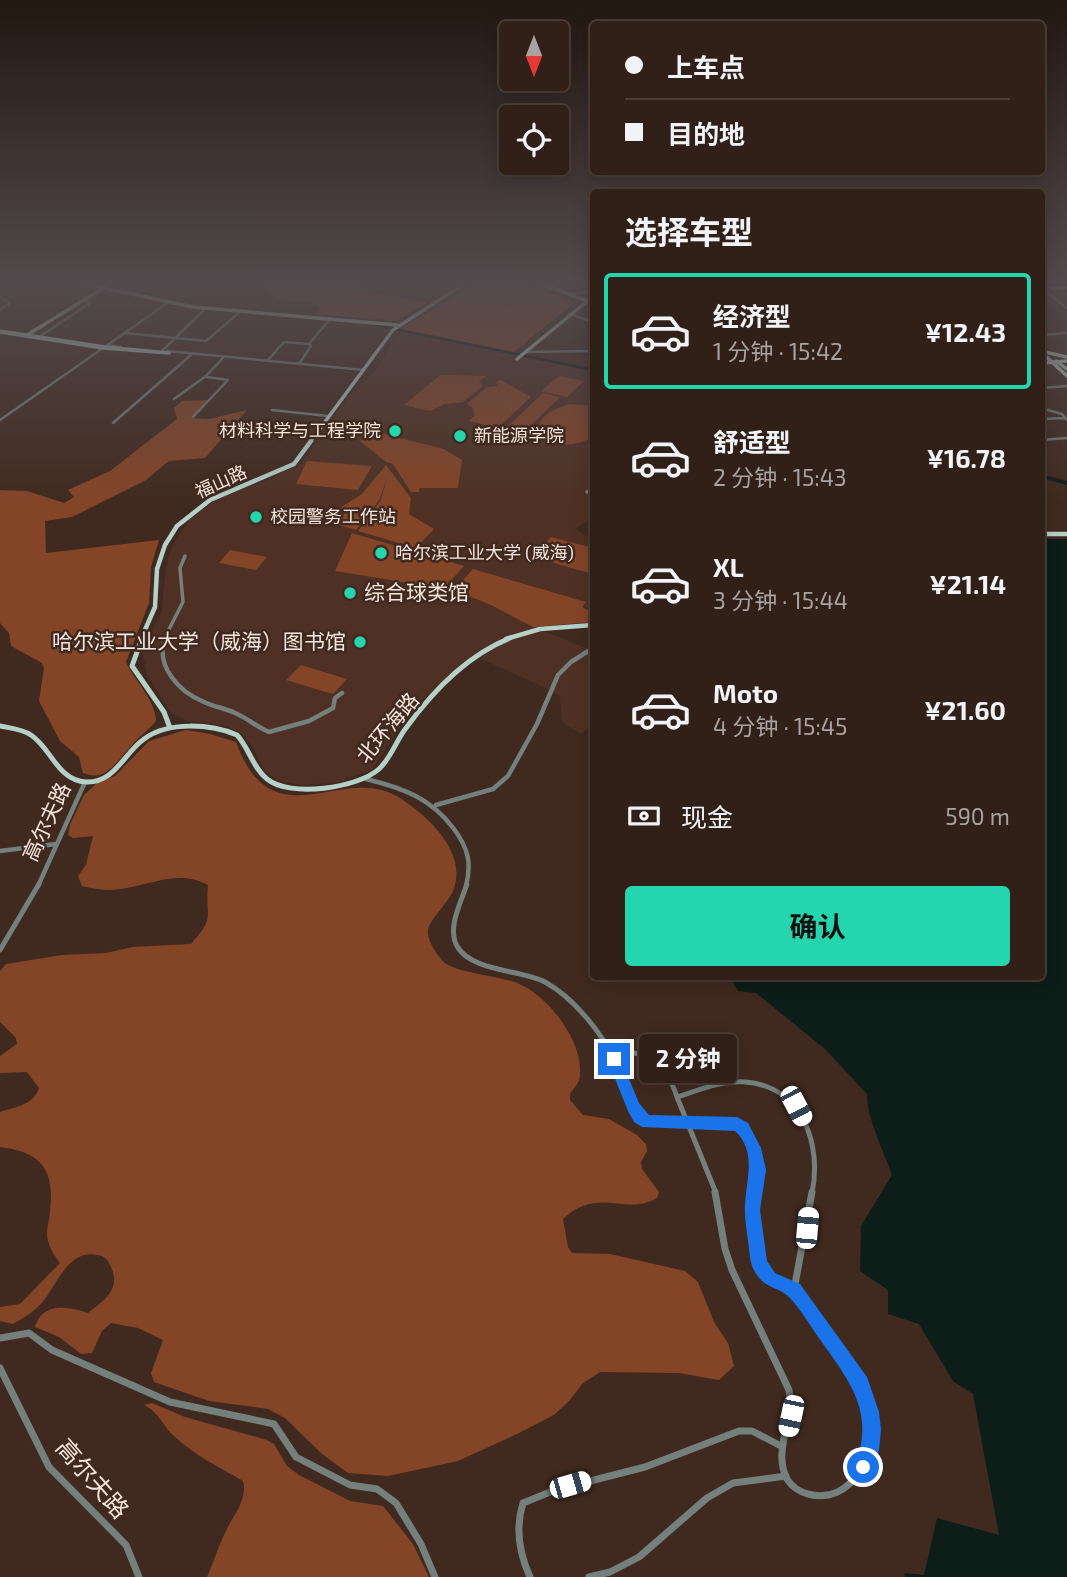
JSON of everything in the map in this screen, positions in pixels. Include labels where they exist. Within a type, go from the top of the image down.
[{"type":"main road","name":"福山路","points":[[170,728],[164,712],[132,666],[135,648],[155,605],[157,569],[172,531],[204,502],[294,464],[373,358]]},
{"type":"main road","points":[[1050,358],[1067,376]]},
{"type":"main road","points":[[1045,362],[1067,360]]},
{"type":"main road","points":[[1066,369],[1063,366],[1067,360]]},
{"type":"main road","points":[[1053,361],[1066,369]]},
{"type":"main road","points":[[1045,364],[1059,369]]},
{"type":"main road","points":[[1045,534],[1067,534]]},
{"type":"main road","name":"北环海路","points":[[85,782],[111,775],[141,741],[152,734],[170,728],[203,727],[237,735],[264,776],[282,786],[350,784],[366,779],[379,769],[416,714],[492,646],[527,631],[552,626],[590,625]]},
{"type":"main road","points":[[0,726],[20,729],[33,737],[68,777],[85,782]]},
{"type":"street","points":[[0,420],[90,358]]},
{"type":"street","points":[[113,423],[188,358]]},
{"type":"street","points":[[174,399],[206,376],[223,358]]},
{"type":"street","points":[[233,358],[364,370]]},
{"type":"street","points":[[299,364],[303,358]]},
{"type":"street","points":[[193,417],[228,380],[206,376]]},
{"type":"street","points":[[1045,388],[1067,386]]},
{"type":"street","points":[[1045,409],[1062,414],[1066,419]]},
{"type":"street","points":[[272,410],[328,416]]},
{"type":"street","points":[[1045,419],[1066,419]]},
{"type":"street","points":[[1045,440],[1067,439]]},
{"type":"street","points":[[185,555],[178,572],[184,597],[182,605],[162,642],[161,651],[164,664],[177,685],[204,703],[229,710],[269,732],[309,721],[333,708],[335,698],[342,694]]},
{"type":"street","points":[[435,805],[493,789],[508,776],[537,724],[558,675],[571,662],[590,650]]},
{"type":"street","points":[[366,779],[402,787],[435,805],[468,849],[470,864],[454,928],[454,942],[461,953],[475,960],[546,982],[563,995],[607,1048],[640,1117],[648,1122],[685,1122],[737,1124],[743,1128],[753,1148],[758,1170],[753,1210],[759,1264],[769,1279],[794,1290],[858,1377],[870,1412],[870,1450],[863,1467],[844,1489],[815,1496],[804,1494],[792,1486],[786,1476],[781,1446],[791,1416],[791,1397],[745,1302],[726,1251],[718,1200],[712,1181],[685,1122],[677,1097],[660,1062],[650,1057],[607,1048]]},
{"type":"street","name":"高尔夫路","points":[[0,950],[35,892],[85,782]]},
{"type":"street","points":[[0,851],[56,844]]},
{"type":"street","points":[[677,1097],[731,1083],[754,1082],[787,1096],[796,1106],[811,1137],[816,1168],[805,1247],[794,1290]]},
{"type":"street","points":[[0,1338],[29,1333],[52,1350],[170,1402],[274,1424],[296,1457],[350,1485],[377,1489],[396,1503],[421,1544],[435,1577]]},
{"type":"street","name":"高尔夫路","points":[[0,1368],[49,1467],[126,1545],[139,1577]]},
{"type":"street","points":[[530,1577],[522,1556],[517,1519],[523,1503],[555,1490],[645,1467],[739,1432],[752,1431],[781,1446]]},
{"type":"street","points":[[589,1577],[610,1572],[639,1557],[706,1498],[733,1483],[786,1476]]},
{"type":"shaded area","name":"哈尔滨工业大学 (威海)","points":[[383,358],[511,358],[521,360],[529,358],[590,370],[590,519],[575,529],[590,538],[590,622],[534,627],[590,650],[590,725],[581,734],[562,722],[560,697],[554,692],[473,655],[428,694],[401,724],[373,769],[339,782],[302,785],[279,781],[266,773],[250,743],[241,733],[227,726],[188,721],[171,713],[147,675],[142,649],[161,614],[167,559],[177,537],[190,519],[217,499],[270,479],[301,463],[347,399],[374,372]]},
{"type":"shaded area","points":[[439,376],[487,376],[479,381],[483,386],[463,402],[445,404],[430,411],[404,405]]},
{"type":"shaded area","points":[[559,376],[584,381],[567,397],[541,391]]},
{"type":"shaded area","points":[[501,380],[531,397],[498,428],[469,421],[474,416],[474,409],[467,404],[487,387],[497,386],[496,382]]},
{"type":"shaded area","points":[[543,393],[560,397],[521,435],[503,431]]},
{"type":"shaded area","points":[[207,400],[192,418],[209,419],[247,410],[205,458],[169,461],[146,480],[72,517],[45,521],[46,553],[159,540],[151,567],[149,603],[126,662],[149,698],[156,721],[111,768],[99,775],[83,773],[79,757],[60,741],[39,701],[44,668],[42,663],[11,646],[9,633],[0,623],[0,490],[27,491],[64,503],[74,497],[68,490],[110,471],[177,419],[174,408],[182,401]]},
{"type":"shaded area","points":[[569,404],[590,406],[590,438],[566,444],[552,443],[538,437],[542,420]]},
{"type":"shaded area","points":[[371,431],[444,449],[462,460],[458,488],[419,488],[419,492],[411,492],[393,464],[386,462],[360,441]]},
{"type":"shaded area","points":[[307,461],[372,466],[358,490],[296,484]]},
{"type":"shaded area","points":[[386,465],[411,498],[409,514],[434,529],[416,548],[358,531],[381,500],[387,477],[380,499],[356,530],[321,520],[362,494]]},
{"type":"shaded area","points":[[352,533],[464,566],[446,586],[440,588],[335,571]]},
{"type":"shaded area","points":[[551,537],[590,547],[590,573],[533,557]]},
{"type":"shaded area","points":[[230,550],[267,557],[256,570],[219,563]]},
{"type":"shaded area","points":[[473,569],[586,602],[582,607],[590,611],[590,622],[533,627],[491,605],[454,590]]},
{"type":"shaded area","points":[[301,665],[347,679],[333,694],[286,680]]},
{"type":"shaded area","points":[[186,730],[236,742],[252,773],[270,789],[290,795],[357,788],[380,790],[403,800],[435,827],[451,851],[456,877],[453,891],[429,926],[428,935],[435,951],[451,966],[517,983],[529,989],[551,1008],[570,1034],[579,1062],[580,1078],[570,1094],[570,1100],[583,1115],[609,1119],[637,1135],[646,1144],[642,1169],[659,1192],[657,1198],[633,1205],[600,1202],[576,1209],[563,1219],[568,1247],[572,1253],[610,1254],[685,1271],[698,1282],[714,1322],[728,1343],[734,1366],[719,1380],[679,1373],[600,1372],[583,1383],[554,1415],[458,1461],[388,1476],[348,1473],[322,1454],[285,1418],[268,1409],[209,1401],[154,1382],[151,1373],[163,1340],[138,1328],[111,1323],[102,1331],[92,1353],[81,1354],[59,1337],[35,1327],[43,1313],[50,1310],[64,1308],[88,1313],[106,1298],[114,1280],[109,1263],[102,1256],[87,1255],[70,1263],[34,1310],[13,1324],[0,1321],[0,1307],[20,1304],[60,1263],[47,1237],[51,1196],[47,1173],[35,1158],[14,1149],[0,1147],[0,1112],[28,1102],[37,1094],[39,1088],[27,1072],[0,1073],[0,1056],[17,1044],[16,1038],[0,1022],[0,971],[6,964],[62,955],[191,944],[199,935],[208,917],[208,885],[196,880],[171,878],[123,889],[82,886],[78,876],[86,865],[93,836],[73,838],[68,835],[84,795],[98,782],[115,776],[149,741]]},
{"type":"shaded area","points":[[152,1403],[185,1417],[267,1440],[274,1444],[287,1466],[299,1475],[350,1501],[383,1506],[413,1544],[429,1577],[207,1577],[223,1537],[242,1501],[243,1481],[182,1443],[153,1411],[144,1405]]},
{"type":"water","points":[[1045,539],[1067,539],[1067,1577],[905,1577],[904,1573],[924,1575],[937,1518],[999,1535],[973,1394],[953,1381],[919,1324],[888,1314],[888,1290],[860,1271],[861,1226],[892,1175],[872,1123],[867,1094],[825,1049],[756,993],[738,991],[732,980],[1045,980]]},
{"type":"waterway","points":[[533,358],[590,369]]},
{"type":"waterway","points":[[1045,477],[1067,483]]},
{"type":"place","name":"材料科学与工程学院","points":[[395,431]]},
{"type":"place","name":"新能源学院","points":[[460,436]]},
{"type":"place","name":"校园警务工作站","points":[[256,517]]},
{"type":"place","name":"哈尔滨工业大学 (威海)","points":[[381,553]]},
{"type":"place","name":"综合球类馆","points":[[350,593]]},
{"type":"place","name":"哈尔滨工业大学（威海）图书馆","points":[[360,642]]},
{"type":"route","points":[[614,1059],[633,1107],[640,1117],[648,1122],[737,1124],[743,1128],[753,1148],[758,1170],[753,1210],[759,1264],[769,1279],[794,1290],[858,1377],[870,1412],[872,1430],[870,1450],[863,1467]]}]
